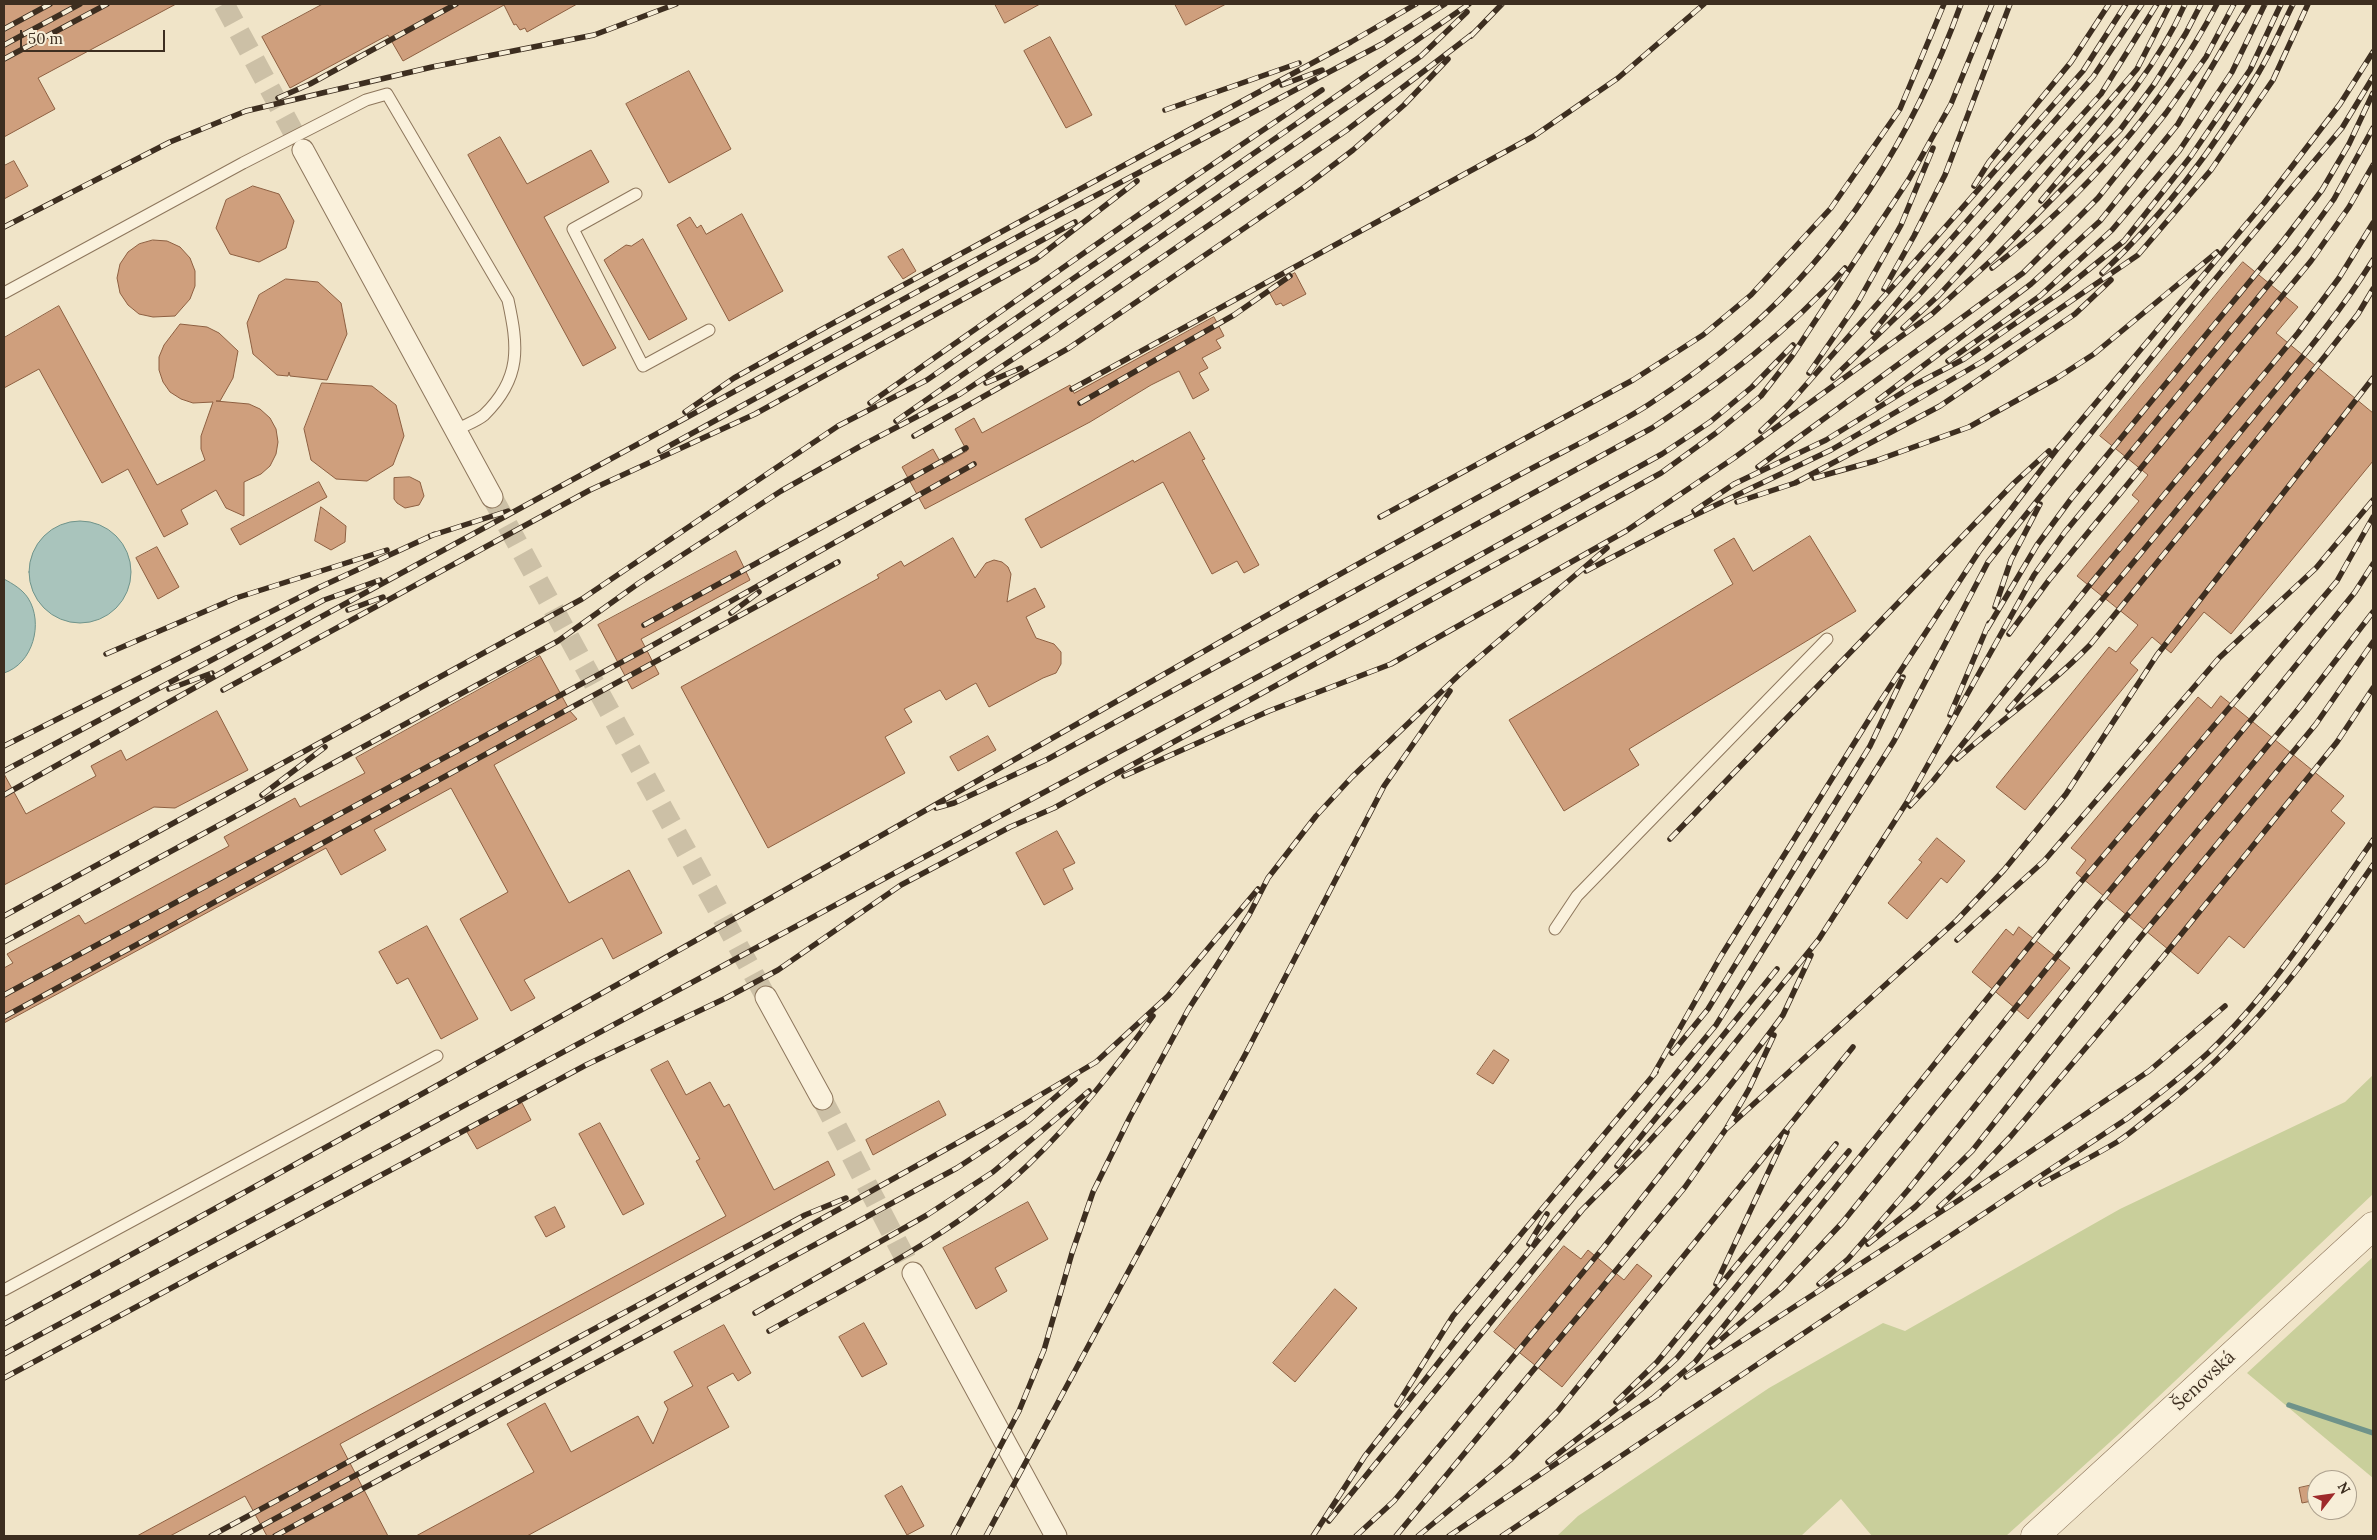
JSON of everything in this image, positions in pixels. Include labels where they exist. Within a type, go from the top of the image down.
[{"type":"street","points":[[303,150],[492,497]]},
{"type":"street","points":[[766,996],[822,1099]]},
{"type":"street","name":"Šenovská","points":[[2035,1536],[2373,1226]]},
{"type":"street","points":[[913,1272],[1056,1536]]},
{"type":"lane","points":[[4,293],[243,163],[366,100],[387,94],[508,300],[516,335],[515,364],[501,393],[483,416],[456,430]]},
{"type":"lane","points":[[636,194],[574,229],[643,366],[709,330]]},
{"type":"lane","points":[[1555,929],[1577,896],[1827,639]]},
{"type":"lane","points":[[4,1290],[437,1056]]},
{"type":"green space","points":[[2373,1075],[2373,1194],[2120,1433],[2006,1536],[1872,1536],[1841,1499],[1801,1536],[1557,1536],[1578,1516],[1769,1388],[1883,1323],[1905,1331],[2120,1209],[2345,1102]]},
{"type":"green space","points":[[2373,1257],[2373,1478],[2247,1373]]},
{"type":"water","points":[[80,521],[100,525],[116,536],[127,552],[131,572],[127,592],[116,608],[100,619],[80,623],[60,619],[44,608],[33,592],[29,572],[33,552],[44,536],[60,525]]},
{"type":"water","points":[[4,579],[20,589],[28,598],[33,608],[35,630],[29,652],[14,668],[4,673]]},
{"type":"building","points":[[4,4],[176,4],[38,78],[55,109],[4,137]]},
{"type":"building","points":[[323,4],[577,4],[527,32],[525,28],[520,30],[516,24],[514,25],[504,5],[403,61],[388,35],[290,88],[262,37]]},
{"type":"building","points":[[995,4],[1040,4],[1005,23]]},
{"type":"building","points":[[1175,4],[1226,4],[1186,25]]},
{"type":"building","points":[[1050,37],[1092,115],[1066,128],[1024,51]]},
{"type":"building","points":[[689,71],[731,149],[669,183],[626,104]]},
{"type":"building","points":[[500,137],[527,184],[591,150],[609,182],[544,217],[616,348],[583,366],[468,155]]},
{"type":"building","points":[[14,161],[28,186],[4,199],[4,166]]},
{"type":"building","points":[[253,186],[279,194],[294,221],[286,248],[259,262],[230,254],[216,228],[226,200]]},
{"type":"building","points":[[742,214],[783,291],[729,321],[677,225],[690,217],[697,228],[701,225],[706,234]]},
{"type":"building","points":[[643,239],[687,319],[649,340],[604,260],[626,245],[631,246]]},
{"type":"building","points":[[153,240],[167,241],[180,247],[190,258],[195,271],[195,286],[190,299],[175,316],[153,317],[139,314],[128,305],[120,293],[117,278],[120,264],[128,252],[139,244]]},
{"type":"building","points":[[903,249],[916,271],[903,279],[888,257]]},
{"type":"building","points":[[2243,262],[2298,307],[2276,333],[2373,413],[2373,461],[2231,634],[2204,612],[2171,653],[2152,637],[2130,663],[2138,670],[2025,810],[1996,787],[2109,647],[2116,652],[2138,625],[2077,576],[2139,501],[2132,495],[2148,475],[2100,436]]},
{"type":"building","points":[[1295,273],[1306,294],[1283,306],[1281,303],[1276,305],[1269,292],[1274,289],[1272,286]]},
{"type":"building","points":[[286,279],[318,282],[341,303],[347,334],[327,380],[290,376],[289,372],[288,376],[277,375],[253,354],[247,323],[259,295]]},
{"type":"building","points":[[59,306],[157,485],[205,460],[201,449],[201,436],[213,402],[193,403],[181,399],[170,392],[163,382],[159,370],[159,357],[164,345],[180,324],[207,327],[219,333],[238,351],[233,378],[220,401],[216,401],[249,404],[260,409],[270,418],[276,429],[278,442],[276,454],[270,466],[261,474],[244,482],[244,516],[226,508],[216,490],[181,510],[188,524],[164,537],[128,469],[102,483],[39,369],[4,388],[4,338]]},
{"type":"building","points":[[1214,317],[1224,336],[1216,340],[1221,348],[1202,358],[1208,368],[1199,373],[1209,390],[1193,399],[1179,371],[1151,385],[1090,422],[925,509],[902,467],[933,449],[942,465],[967,451],[955,429],[974,418],[982,433],[1070,385],[1074,393]]},
{"type":"building","points":[[322,383],[372,386],[396,405],[404,436],[393,465],[367,481],[336,479],[311,460],[304,429]]},
{"type":"building","points":[[1190,432],[1205,459],[1202,460],[1259,565],[1244,573],[1237,561],[1212,574],[1163,482],[1041,548],[1025,519],[1133,460],[1134,462]]},
{"type":"building","points":[[410,477],[420,482],[424,496],[419,505],[405,508],[394,499],[394,478]]},
{"type":"building","points":[[319,482],[327,497],[240,545],[231,529]]},
{"type":"building","points":[[321,507],[346,526],[345,542],[331,550],[315,541]]},
{"type":"building","points":[[1810,536],[1856,611],[1629,749],[1639,765],[1564,811],[1509,720],[1733,584],[1714,550],[1734,538],[1753,571]]},
{"type":"building","points":[[953,538],[975,578],[986,563],[994,560],[1002,562],[1008,567],[1011,574],[1007,602],[1035,588],[1045,607],[1026,617],[1036,638],[1054,644],[1061,652],[1061,664],[1056,673],[989,707],[976,683],[946,700],[940,690],[904,709],[912,722],[885,737],[905,773],[768,848],[681,687],[879,578],[877,575],[901,561],[904,566]]},
{"type":"building","points":[[157,547],[179,587],[158,599],[136,558]]},
{"type":"building","points":[[736,551],[750,580],[641,639],[659,674],[632,689],[598,625]]},
{"type":"building","points":[[540,656],[570,711],[577,719],[494,765],[569,903],[629,870],[662,933],[613,959],[602,938],[524,980],[535,998],[511,1011],[460,919],[508,892],[451,788],[374,830],[386,850],[341,875],[326,848],[4,1023],[4,968],[13,963],[7,954],[79,915],[85,924],[229,846],[224,837],[295,798],[300,807],[365,773],[356,758]]},
{"type":"building","points":[[2221,696],[2344,796],[2331,811],[2345,823],[2244,948],[2229,936],[2198,974],[2076,873],[2086,860],[2071,848],[2198,697],[2211,708]]},
{"type":"building","points":[[217,711],[248,770],[175,808],[154,807],[4,885],[4,774],[26,814],[96,776],[91,766],[121,750],[126,760]]},
{"type":"building","points":[[988,736],[996,750],[958,771],[950,757]]},
{"type":"building","points":[[1057,831],[1075,863],[1063,869],[1073,889],[1044,905],[1016,853]]},
{"type":"building","points":[[1937,838],[1965,861],[1947,883],[1941,878],[1907,919],[1888,903],[1922,862],[1919,860]]},
{"type":"building","points":[[427,926],[478,1019],[441,1039],[408,978],[397,984],[379,952]]},
{"type":"building","points":[[2019,927],[2070,968],[2028,1019],[1972,972],[2006,929],[2013,935]]},
{"type":"building","points":[[1494,1050],[1509,1060],[1493,1084],[1477,1074]]},
{"type":"building","points":[[668,1061],[686,1095],[710,1082],[724,1107],[729,1104],[774,1190],[828,1161],[835,1175],[340,1444],[388,1536],[267,1536],[245,1496],[170,1536],[137,1536],[726,1216],[696,1161],[700,1159],[651,1070]]},
{"type":"building","points":[[939,1101],[946,1115],[873,1155],[866,1140]]},
{"type":"building","points":[[522,1103],[531,1120],[477,1149],[467,1132]]},
{"type":"building","points":[[600,1123],[644,1204],[623,1215],[579,1134]]},
{"type":"building","points":[[1028,1202],[1048,1239],[995,1268],[1007,1291],[976,1309],[943,1248]]},
{"type":"building","points":[[555,1207],[565,1227],[546,1237],[535,1217]]},
{"type":"building","points":[[1564,1246],[1581,1259],[1588,1250],[1624,1280],[1637,1264],[1652,1276],[1562,1387],[1494,1332]]},
{"type":"building","points":[[1335,1289],[1357,1308],[1295,1382],[1273,1363]]},
{"type":"building","points":[[864,1323],[887,1364],[862,1377],[839,1337]]},
{"type":"building","points":[[724,1325],[751,1373],[738,1381],[733,1373],[707,1387],[729,1427],[527,1536],[416,1536],[534,1472],[507,1424],[545,1403],[571,1452],[638,1416],[653,1444],[668,1409],[664,1402],[693,1386],[674,1352]]},
{"type":"building","points":[[902,1486],[924,1526],[907,1535],[885,1496]]},
{"type":"building","points":[[2307,1486],[2307,1502],[2302,1503],[2299,1488]]},
{"type":"waterway","points":[[2289,1405],[2373,1433]]},
{"type":"tunnel","points":[[224,4],[303,150]]},
{"type":"tunnel","points":[[492,497],[766,997]]},
{"type":"tunnel","points":[[822,1099],[913,1273]]},
{"type":"railway","points":[[4,29],[50,4]]},
{"type":"railway","points":[[4,45],[80,4]]},
{"type":"railway","points":[[4,59],[107,4]]},
{"type":"railway","points":[[278,98],[310,84],[456,4]]},
{"type":"railway","points":[[4,227],[170,142],[246,111],[432,67],[594,35],[676,4]]},
{"type":"railway","points":[[685,412],[734,378],[1351,42],[1416,4]]},
{"type":"railway","points":[[4,795],[308,624],[1023,234],[1382,44],[1445,4]]},
{"type":"railway","points":[[4,916],[582,599],[838,426],[927,380],[1469,4]]},
{"type":"railway","points":[[1471,36],[1502,4]]},
{"type":"railway","points":[[1072,389],[1534,136],[1618,78],[1704,4]]},
{"type":"railway","points":[[1380,517],[1633,380],[1703,335],[1751,295],[1831,208],[1900,109],[1944,4]]},
{"type":"railway","points":[[4,1324],[460,1073],[763,903],[1325,582],[1614,425],[1661,397],[1721,352],[1781,299],[1815,262],[1846,223],[1874,182],[1899,140],[1943,50],[1961,4]]},
{"type":"railway","points":[[4,1378],[586,1065],[726,998],[778,970],[901,885],[1010,827],[1054,808],[1661,473],[1716,433],[1761,396],[1792,356],[1909,179],[1951,104],[1992,4]]},
{"type":"railway","points":[[1884,289],[1945,175],[2010,4]]},
{"type":"railway","points":[[1974,186],[1989,162],[2071,62],[2109,4]]},
{"type":"railway","points":[[1761,431],[1789,404],[2083,71],[2126,4]]},
{"type":"railway","points":[[1873,332],[1918,277],[2093,77],[2142,4]]},
{"type":"railway","points":[[1833,378],[1918,296],[2101,94],[2157,4]]},
{"type":"railway","points":[[1903,328],[1939,295],[1987,243],[2137,69],[2170,4]]},
{"type":"railway","points":[[2041,201],[2101,131],[2138,83],[2156,58],[2185,4]]},
{"type":"railway","points":[[1124,776],[1269,711],[1391,664],[1626,531],[1734,458],[1932,314],[1996,256],[2120,130],[2155,83],[2186,33],[2201,4]]},
{"type":"railway","points":[[1992,268],[2058,211],[2119,148],[2172,79],[2196,42],[2217,4]]},
{"type":"railway","points":[[1758,467],[2023,273],[2098,198],[2166,113],[2206,57],[2234,4]]},
{"type":"railway","points":[[1878,400],[2031,284],[2100,221],[2178,124],[2249,4]]},
{"type":"railway","points":[[1948,361],[2040,296],[2112,230],[2179,151],[2232,72],[2265,4]]},
{"type":"railway","points":[[1694,511],[1734,484],[1826,440],[1916,384],[1964,359],[2062,291],[2124,241],[2191,156],[2250,70],[2281,4]]},
{"type":"railway","points":[[2102,273],[2147,228],[2207,153],[2259,72],[2293,4]]},
{"type":"railway","points":[[1586,571],[1670,527],[1831,450],[1985,360],[2138,255],[2211,170],[2273,80],[2308,4]]},
{"type":"railway","points":[[896,421],[1421,56],[1467,12]]},
{"type":"railway","points":[[4,942],[558,641],[639,583],[781,491],[859,447],[960,394],[1045,338],[1347,130],[1475,32]]},
{"type":"railway","points":[[1652,1077],[1721,956],[1878,705],[1980,550],[2057,449],[2264,203],[2340,104],[2373,52]]},
{"type":"railway","points":[[914,436],[1069,348],[1306,186],[1353,150],[1404,105],[1448,59]]},
{"type":"railway","points":[[1165,110],[1299,63]]},
{"type":"railway","points":[[1282,85],[1322,70]]},
{"type":"railway","points":[[1313,1536],[1365,1456],[1468,1325],[1716,1025],[1894,741],[1988,562],[2196,302],[2342,128],[2373,77]]},
{"type":"railway","points":[[870,403],[1141,213],[1322,90]]},
{"type":"railway","points":[[1987,629],[2037,545],[2071,499],[2283,241],[2322,190],[2349,144],[2373,93]]},
{"type":"railway","points":[[1579,1213],[1645,1146],[1705,1080],[1819,939],[1907,802],[2034,575],[2065,532],[2298,249],[2334,199],[2373,128]]},
{"type":"railway","points":[[1809,373],[1858,302],[1901,225],[1933,148]]},
{"type":"railway","points":[[2009,634],[2049,580],[2311,261],[2349,207],[2373,165]]},
{"type":"railway","points":[[223,690],[590,490],[755,414],[1036,259],[1137,181]]},
{"type":"railway","points":[[660,451],[1075,222]]},
{"type":"railway","points":[[1910,806],[1933,781],[2096,577],[2298,333],[2339,278],[2373,223]]},
{"type":"railway","points":[[1814,478],[1875,461],[1969,427],[2057,378],[2094,354],[2217,252]]},
{"type":"railway","points":[[2008,710],[2122,576],[2306,352],[2358,284],[2373,260]]},
{"type":"railway","points":[[936,808],[954,803],[1048,759],[1652,428],[1729,374],[1754,354],[1801,313],[1845,268]]},
{"type":"railway","points":[[1080,403],[1234,315],[1290,276]]},
{"type":"railway","points":[[1737,502],[1795,483],[1940,406],[2075,314],[2111,280]]},
{"type":"railway","points":[[1957,759],[2042,689],[2090,645],[2325,356],[2358,314],[2373,289]]},
{"type":"railway","points":[[4,1354],[1365,619],[1662,454],[1710,422],[1752,387],[1793,345]]},
{"type":"railway","points":[[986,383],[1021,368]]},
{"type":"railway","points":[[1726,1129],[1957,920],[2004,870],[2066,794],[2157,655],[2373,378]]},
{"type":"railway","points":[[644,625],[966,448]]},
{"type":"railway","points":[[1670,839],[2014,483],[2049,451]]},
{"type":"railway","points":[[4,995],[646,649],[974,464]]},
{"type":"railway","points":[[1957,940],[2044,861],[2219,658],[2316,568],[2373,500]]},
{"type":"railway","points":[[1995,607],[2011,560],[2040,504]]},
{"type":"railway","points":[[430,536],[508,511]]},
{"type":"railway","points":[[1653,1398],[1695,1362],[2076,888],[2337,581],[2373,517]]},
{"type":"railway","points":[[4,746],[320,587],[435,534]]},
{"type":"railway","points":[[953,1536],[1019,1411],[1044,1350],[1072,1253],[1093,1192],[1130,1117],[1188,1010],[1249,915],[1268,878],[1316,816],[1352,777],[1462,672],[1607,548]]},
{"type":"railway","points":[[106,654],[236,598],[387,550]]},
{"type":"railway","points":[[4,1017],[838,562]]},
{"type":"railway","points":[[1712,1347],[1781,1288],[1842,1223],[2098,905],[2355,592],[2373,564]]},
{"type":"railway","points":[[4,771],[324,600],[380,580]]},
{"type":"railway","points":[[731,613],[759,592]]},
{"type":"railway","points":[[348,610],[383,597]]},
{"type":"railway","points":[[1819,1284],[1848,1259],[1908,1190],[2120,924],[2299,708],[2373,612]]},
{"type":"railway","points":[[1950,715],[1989,623]]},
{"type":"railway","points":[[1868,1244],[1915,1207],[1972,1151],[2139,939],[2316,724],[2373,642]]},
{"type":"railway","points":[[169,689],[212,673]]},
{"type":"railway","points":[[1672,1053],[1708,1009],[1870,746],[1903,677]]},
{"type":"railway","points":[[1939,1207],[1972,1177],[2011,1136],[2162,958],[2337,742],[2373,688]]},
{"type":"railway","points":[[986,1536],[1246,1053],[1384,786],[1450,691]]},
{"type":"railway","points":[[262,795],[325,747]]},
{"type":"railway","points":[[1502,1536],[2128,1118],[2169,1086],[2208,1053],[2254,1004],[2296,951],[2373,840]]},
{"type":"railway","points":[[2041,1184],[2122,1139],[2189,1085],[2219,1057],[2275,998],[2325,933],[2373,865]]},
{"type":"railway","points":[[243,1536],[571,1359],[993,1123],[1096,1062],[1168,996],[1258,889]]},
{"type":"railway","points":[[1356,1536],[1394,1501],[1603,1248],[1783,1015],[1811,955]]},
{"type":"railway","points":[[1617,1166],[1777,969]]},
{"type":"railway","points":[[1686,1377],[1959,1200],[2149,1071],[2225,1006]]},
{"type":"railway","points":[[769,1331],[871,1275],[938,1235],[1000,1190],[1029,1164],[1079,1111],[1153,1016]]},
{"type":"railway","points":[[1396,1536],[1685,1187],[1726,1129],[1749,1089],[1774,1035]]},
{"type":"railway","points":[[1418,1536],[1510,1460],[1558,1411],[1853,1047]]},
{"type":"railway","points":[[1397,1405],[1453,1316],[1656,1072]]},
{"type":"railway","points":[[275,1536],[957,1168],[1028,1121],[1075,1080]]},
{"type":"railway","points":[[755,1313],[927,1215],[993,1172],[1089,1091]]},
{"type":"railway","points":[[1716,1284],[1787,1132]]},
{"type":"railway","points":[[1616,1402],[1657,1362],[1836,1144]]},
{"type":"railway","points":[[1548,1462],[1630,1398],[1677,1358],[1849,1151]]},
{"type":"railway","points":[[211,1536],[805,1215],[846,1198]]},
{"type":"railway","points":[[1329,1521],[1583,1209]]},
{"type":"railway","points":[[1529,1244],[1547,1214]]},
{"type":"railway","points":[[1449,1536],[1659,1394]]}]
